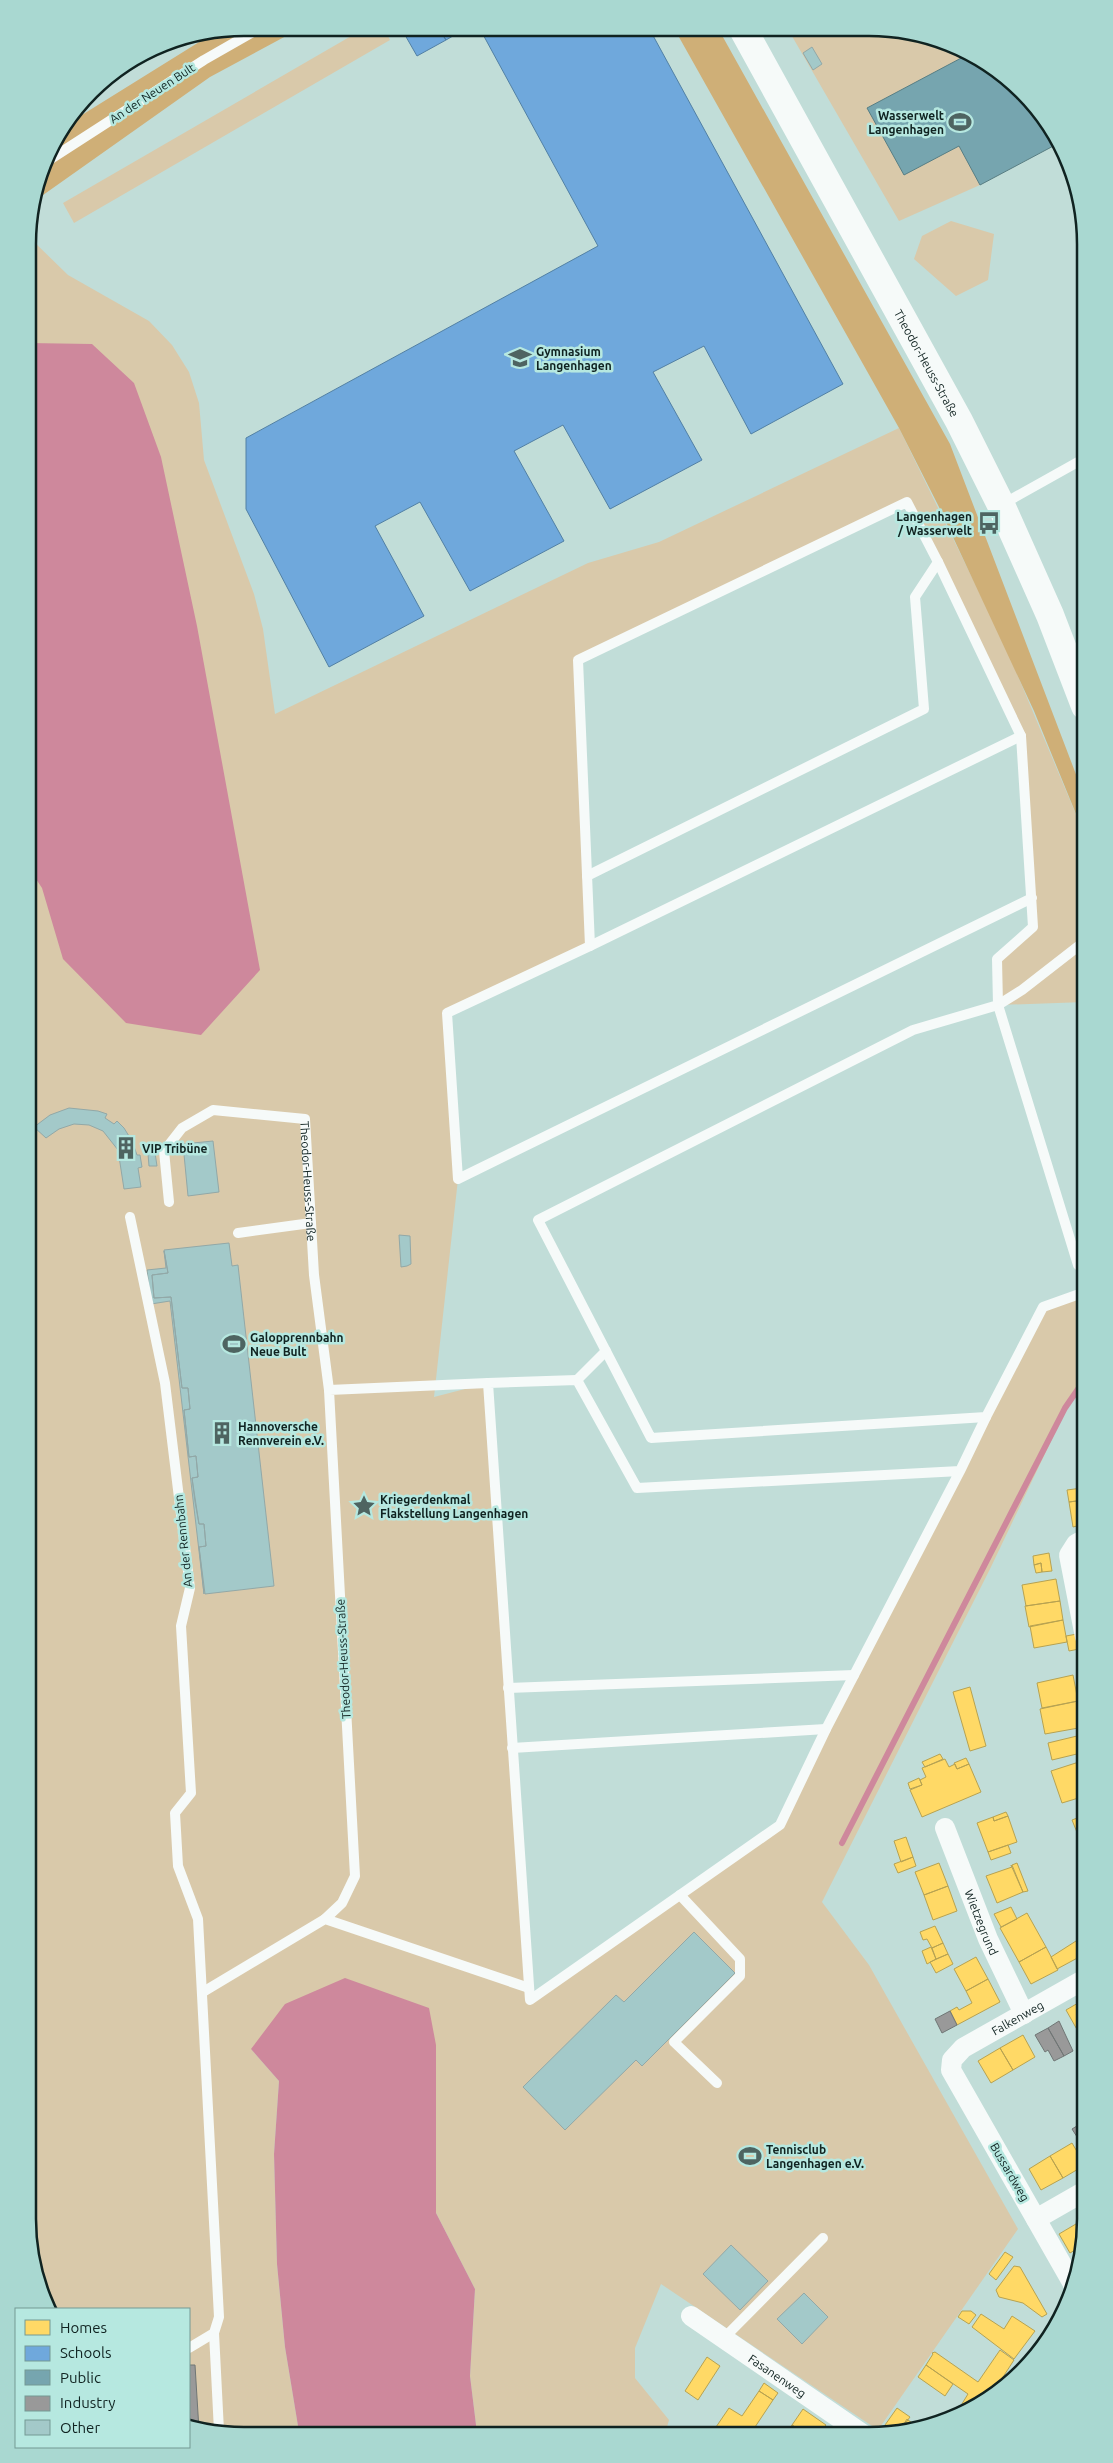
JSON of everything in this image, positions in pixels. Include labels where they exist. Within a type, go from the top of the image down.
[{"type":"street","name":"Theodor-Heuss-Straße","points":[[747,36],[959,421],[1001,505],[1050,615],[1077,685]]},
{"type":"street","points":[[1077,1544],[1069,1555],[1077,1596]]},
{"type":"street","name":"Wietzegrund","points":[[945,1828],[988,1939],[1024,2014]]},
{"type":"street","name":"Falkenweg","points":[[952,2060],[964,2048],[1077,1984]]},
{"type":"street","name":"Bussardweg","points":[[952,2060],[951,2070],[1069,2277]]},
{"type":"street","points":[[1036,2219],[1077,2196]]},
{"type":"street","name":"Fasanenweg","points":[[691,2316],[847,2427]]},
{"type":"lane","name":"An der Neuen Bult","points":[[57,155],[204,60],[246,36]]},
{"type":"lane","points":[[1001,505],[1077,463]]},
{"type":"lane","points":[[590,946],[578,660],[907,502],[938,562],[1021,736],[1033,927],[997,960],[998,1005],[1077,1262]]},
{"type":"lane","points":[[588,876],[924,709],[915,597],[938,562]]},
{"type":"lane","points":[[1021,736],[590,946],[447,1013],[458,1180],[1032,898]]},
{"type":"lane","points":[[986,1417],[651,1438],[538,1220],[914,1030],[998,1005],[1022,990],[1077,947]]},
{"type":"lane","name":"Theodor-Heuss-Straße","points":[[169,1202],[164,1151],[182,1128],[213,1110],[304,1119],[314,1275],[329,1390],[354,1876],[342,1903],[325,1919],[203,1992]]},
{"type":"lane","name":"An der Rennbahn","points":[[130,1217],[165,1384],[190,1588],[181,1626],[191,1793],[175,1814],[178,1866],[198,1919],[219,2317],[214,2333],[219,2425]]},
{"type":"lane","points":[[238,1233],[311,1223]]},
{"type":"lane","points":[[488,1383],[530,2000],[780,1825],[826,1728],[1043,1307],[1077,1295]]},
{"type":"lane","points":[[329,1390],[577,1380],[606,1351]]},
{"type":"lane","points":[[577,1380],[637,1488],[960,1471]]},
{"type":"lane","points":[[508,1688],[854,1675]]},
{"type":"lane","points":[[512,1748],[826,1728]]},
{"type":"lane","points":[[680,1895],[740,1959],[740,1976],[674,2042],[716,2083]]},
{"type":"lane","points":[[325,1919],[530,1988]]},
{"type":"lane","points":[[724,2339],[823,2238]]},
{"type":"lane","points":[[190,2347],[214,2333]]},
{"type":"shaded area","points":[[244,36],[286,36],[210,77],[42,196],[47,177],[58,152],[81,116],[201,41]]},
{"type":"shaded area","points":[[351,36],[388,36],[390,40],[74,223],[63,203]]},
{"type":"shaded area","points":[[678,36],[722,36],[950,444],[1077,777],[1077,816],[1034,711],[939,507],[899,428]]},
{"type":"shaded area","name":"Wasserwelt Langenhagen","points":[[792,36],[896,38],[936,47],[973,64],[1006,88],[1025,107],[1049,140],[1052,147],[980,185],[899,221]]},
{"type":"shaded area","points":[[951,221],[994,234],[988,280],[956,296],[914,259],[922,236]]},
{"type":"shaded area","name":"Galopprennbahn Neue Bult","points":[[36,244],[68,275],[149,321],[172,345],[189,372],[199,403],[204,460],[254,594],[263,629],[275,714],[588,563],[659,542],[899,428],[1004,643],[1077,817],[1077,1002],[998,1005],[997,959],[1033,927],[1021,736],[907,502],[578,660],[590,946],[447,1013],[458,1179],[434,1397],[488,1383],[530,1999],[780,1825],[1043,1307],[1077,1295],[1077,1389],[990,1569],[822,1902],[869,1965],[1018,2229],[881,2426],[873,2427],[661,2284],[635,2348],[635,2378],[669,2420],[667,2427],[476,2427],[470,2376],[475,2289],[436,2213],[435,2141],[251,2049],[279,2081],[274,2154],[277,2264],[285,2347],[298,2427],[244,2427],[190,2420],[190,2308],[57,2308],[43,2273],[38,2246],[36,2219]]},
{"type":"shaded area","points":[[36,343],[92,344],[134,383],[161,457],[197,626],[260,970],[201,1035],[126,1023],[63,959],[42,888],[36,879]]},
{"type":"shaded area","points":[[345,1978],[429,2008],[436,2045],[436,2213],[475,2289],[470,2376],[476,2427],[298,2427],[285,2347],[277,2264],[274,2154],[279,2081],[251,2049],[285,2004]]},
{"type":"building: Homes","points":[[1077,1489],[1077,1501],[1069,1502],[1067,1490]]},
{"type":"building: Homes","points":[[1077,1501],[1077,1526],[1073,1527],[1069,1502]]},
{"type":"building: Homes","points":[[1049,1553],[1052,1571],[1042,1572],[1041,1563],[1034,1565],[1033,1556]]},
{"type":"building: Homes","points":[[1041,1563],[1042,1572],[1036,1573],[1034,1565]]},
{"type":"building: Homes","points":[[1056,1579],[1060,1601],[1026,1606],[1022,1585]]},
{"type":"building: Homes","points":[[1060,1601],[1063,1620],[1029,1627],[1025,1606]]},
{"type":"building: Homes","points":[[1063,1620],[1067,1642],[1034,1648],[1030,1626]]},
{"type":"building: Homes","points":[[1077,1634],[1077,1649],[1069,1651],[1066,1636]]},
{"type":"building: Homes","points":[[1073,1675],[1077,1701],[1042,1708],[1037,1683]]},
{"type":"building: Homes","points":[[970,1687],[986,1746],[970,1751],[953,1692]]},
{"type":"building: Homes","points":[[1077,1701],[1077,1728],[1045,1734],[1040,1709]]},
{"type":"building: Homes","points":[[1077,1736],[1077,1754],[1052,1760],[1048,1743]]},
{"type":"building: Homes","points":[[940,1754],[943,1759],[925,1767],[922,1762]]},
{"type":"building: Homes","points":[[966,1758],[969,1764],[957,1769],[954,1763]]},
{"type":"building: Homes","points":[[945,1759],[949,1767],[955,1764],[957,1769],[969,1764],[981,1792],[922,1817],[910,1790],[922,1785],[920,1780],[926,1777],[922,1768]]},
{"type":"building: Homes","points":[[1077,1763],[1077,1798],[1062,1803],[1051,1771]]},
{"type":"building: Homes","points":[[919,1778],[922,1785],[910,1789],[908,1783]]},
{"type":"building: Homes","points":[[1006,1812],[1008,1816],[994,1821],[993,1817]]},
{"type":"building: Homes","points":[[1008,1816],[1017,1842],[988,1852],[977,1823],[993,1817],[994,1821]]},
{"type":"building: Homes","points":[[1077,1818],[1077,1832],[1072,1820]]},
{"type":"building: Homes","points":[[906,1837],[913,1857],[901,1862],[894,1841]]},
{"type":"building: Homes","points":[[1008,1845],[1011,1853],[991,1860],[988,1852]]},
{"type":"building: Homes","points":[[913,1857],[916,1866],[898,1873],[894,1864]]},
{"type":"building: Homes","points":[[939,1863],[948,1886],[924,1895],[915,1872]]},
{"type":"building: Homes","points":[[1017,1863],[1028,1891],[1023,1892],[1012,1865]]},
{"type":"building: Homes","points":[[1012,1867],[1023,1892],[997,1903],[986,1876]]},
{"type":"building: Homes","points":[[948,1886],[957,1911],[933,1920],[924,1895]]},
{"type":"building: Homes","points":[[1011,1907],[1017,1919],[1001,1927],[994,1914]]},
{"type":"building: Homes","points":[[1027,1913],[1046,1947],[1019,1962],[1000,1928]]},
{"type":"building: Homes","points":[[935,1926],[943,1943],[932,1948],[927,1939],[923,1940],[920,1932]]},
{"type":"building: Homes","points":[[1076,1941],[1077,1958],[1057,1969],[1051,1957]]},
{"type":"building: Homes","points":[[943,1943],[948,1954],[936,1959],[932,1948]]},
{"type":"building: Homes","points":[[931,1947],[936,1959],[927,1964],[922,1951]]},
{"type":"building: Homes","points":[[1046,1947],[1058,1970],[1031,1984],[1019,1962]]},
{"type":"building: Homes","points":[[948,1954],[953,1964],[936,1973],[930,1962]]},
{"type":"building: Homes","points":[[976,1957],[988,1979],[966,1991],[954,1969]]},
{"type":"building: Homes","points":[[988,1979],[1000,2002],[957,2025],[950,2011],[957,2007],[959,2010],[972,2003],[966,1991]]},
{"type":"building: Homes","points":[[1077,2004],[1077,2029],[1066,2010]]},
{"type":"building: Homes","points":[[1023,2035],[1035,2057],[1013,2070],[1000,2048]]},
{"type":"building: Homes","points":[[1000,2048],[1013,2070],[991,2083],[978,2061]]},
{"type":"building: Homes","points":[[1072,2143],[1077,2151],[1077,2170],[1063,2178],[1050,2156]]},
{"type":"building: Homes","points":[[1050,2156],[1063,2178],[1041,2190],[1029,2169]]},
{"type":"building: Homes","points":[[1077,2224],[1074,2250],[1070,2253],[1059,2234]]},
{"type":"building: Homes","points":[[1005,2252],[1013,2257],[996,2280],[989,2274]]},
{"type":"building: Homes","points":[[1014,2266],[1020,2267],[1047,2314],[1042,2317],[1023,2303],[999,2297],[996,2290]]},
{"type":"building: Homes","points":[[962,2311],[971,2311],[976,2315],[969,2324],[958,2317]]},
{"type":"building: Homes","points":[[981,2314],[1004,2329],[1012,2316],[1035,2331],[1014,2359],[972,2327]]},
{"type":"building: Homes","points":[[1000,2350],[1014,2360],[1002,2378],[984,2392],[961,2405],[968,2394],[926,2365],[932,2353],[935,2352],[978,2382]]},
{"type":"building: Homes","points":[[707,2357],[720,2366],[698,2400],[685,2391]]},
{"type":"building: Homes","points":[[926,2365],[953,2384],[945,2396],[918,2377]]},
{"type":"building: Homes","points":[[764,2383],[778,2393],[773,2400],[759,2391]]},
{"type":"building: Homes","points":[[759,2391],[773,2400],[755,2427],[716,2427],[729,2408],[742,2416]]},
{"type":"building: Homes","points":[[897,2408],[910,2417],[905,2424],[885,2425]]},
{"type":"building: Homes","points":[[803,2409],[826,2425],[824,2427],[795,2427],[792,2425]]},
{"type":"building: Homes","points":[[907,2419],[912,2422],[909,2423],[904,2424]]},
{"type":"building: Schools","points":[[406,36],[443,36],[446,40],[417,56]]},
{"type":"building: Schools","points":[[443,36],[453,36],[446,40]]},
{"type":"building: Schools","points":[[484,36],[653,36],[843,384],[751,434],[704,346],[653,372],[702,460],[610,509],[563,425],[514,451],[564,541],[470,591],[420,502],[375,526],[424,616],[329,667],[246,509],[246,438],[598,246]]},
{"type":"building: Public","name":"Wasserwelt Langenhagen","points":[[961,58],[984,71],[1016,97],[1034,118],[1052,147],[980,185],[959,146],[904,175],[867,108]]},
{"type":"building: Industry","points":[[950,2011],[957,2025],[942,2033],[935,2019]]},
{"type":"building: Industry","points":[[1059,2021],[1073,2051],[1064,2056],[1048,2028]]},
{"type":"building: Industry","points":[[1048,2028],[1064,2056],[1054,2061],[1048,2050],[1045,2052],[1035,2035]]},
{"type":"building: Industry","points":[[1077,2126],[1077,2137],[1072,2129]]},
{"type":"building: Industry","points":[[190,2365],[195,2365],[198,2422],[190,2420]]},
{"type":"building: Other","points":[[812,47],[822,64],[813,70],[803,53]]},
{"type":"building: Other","name":"VIP Tribüne","points":[[69,1108],[98,1111],[107,1114],[105,1118],[114,1124],[117,1121],[132,1141],[137,1155],[140,1155],[142,1167],[138,1168],[141,1187],[124,1189],[118,1150],[103,1131],[89,1125],[74,1124],[59,1129],[46,1138],[36,1129],[36,1126],[50,1115]]},
{"type":"building: Other","points":[[213,1141],[219,1192],[188,1196],[183,1144]]},
{"type":"building: Other","points":[[155,1153],[157,1166],[149,1166],[148,1154]]},
{"type":"building: Other","points":[[399,1235],[410,1236],[411,1264],[401,1267]]},
{"type":"building: Other","name":"Hannoversche Rennverein e.V.","points":[[229,1243],[232,1266],[238,1265],[274,1586],[205,1594],[199,1547],[206,1546],[204,1524],[199,1524],[195,1502],[192,1478],[198,1477],[196,1456],[189,1457],[184,1410],[190,1409],[188,1388],[182,1388],[171,1297],[154,1298],[152,1275],[168,1273],[164,1250]]},
{"type":"building: Other","points":[[164,1251],[168,1273],[152,1275],[154,1298],[171,1297],[182,1388],[188,1388],[190,1409],[184,1410],[189,1457],[196,1456],[198,1477],[192,1478],[199,1524],[204,1524],[206,1546],[199,1547],[204,1594],[170,1301],[151,1304],[147,1270],[166,1268]]},
{"type":"building: Other","points":[[694,1932],[735,1973],[642,2066],[636,2060],[565,2130],[523,2087],[616,1995],[624,2002]]},
{"type":"building: Other","points":[[731,2245],[768,2281],[740,2310],[703,2274]]},
{"type":"building: Other","points":[[804,2293],[828,2317],[802,2344],[777,2319]]},
{"type":"waterway","points":[[842,1843],[1065,1408],[1077,1391]]},
{"type":"place","name":"Wasserwelt Langenhagen","points":[[960,122]]},
{"type":"place","name":"Gymnasium Langenhagen","points":[[520,358]]},
{"type":"place","name":"Langenhagen / Wasserwelt","points":[[989,523]]},
{"type":"place","name":"VIP Tribüne","points":[[126,1148]]},
{"type":"place","name":"Galopprennbahn Neue Bult","points":[[234,1344]]},
{"type":"place","name":"Hannoversche Rennverein e.V.","points":[[222,1433]]},
{"type":"place","name":"Kriegerdenkmal Flakstellung Langenhagen","points":[[364,1506]]},
{"type":"place","name":"Tennisclub Langenhagen e.V.","points":[[750,2156]]}]
